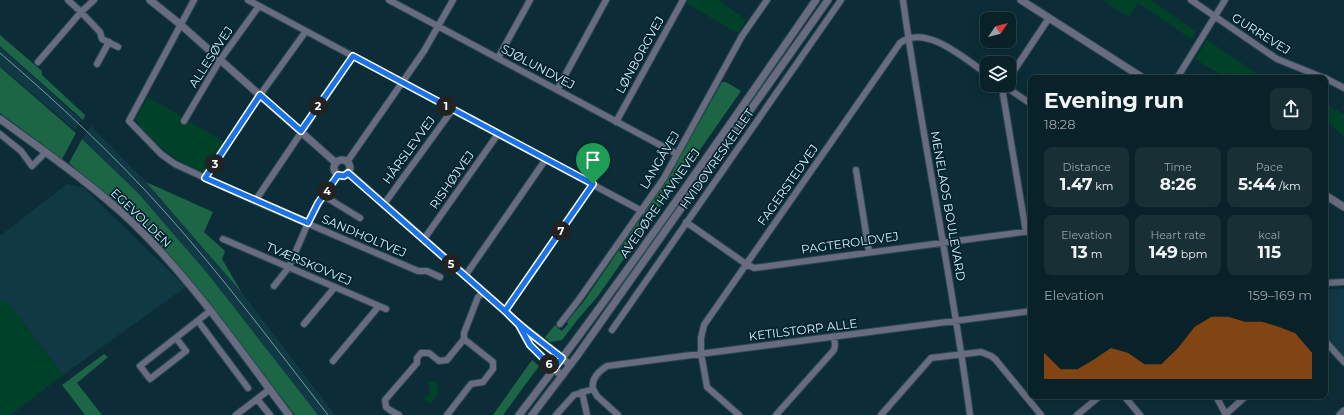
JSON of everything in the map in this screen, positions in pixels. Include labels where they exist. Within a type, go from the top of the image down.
[{"type":"street","points":[[68,0],[100,32],[102,39],[118,47]]},
{"type":"street","points":[[38,62],[81,12],[94,0]]},
{"type":"street","points":[[145,0],[156,6]]},
{"type":"street","points":[[150,0],[181,25],[336,163]]},
{"type":"street","points":[[181,25],[194,0]]},
{"type":"street","points":[[248,0],[642,211]]},
{"type":"street","name":"SJØLUNDVEJ","points":[[389,0],[677,154]]},
{"type":"street","points":[[347,162],[424,51],[453,0]]},
{"type":"street","points":[[498,58],[530,0]]},
{"type":"street","points":[[557,90],[606,0]]},
{"type":"street","name":"LØNBORGVEJ","points":[[616,122],[683,0]]},
{"type":"street","name":"LANGÅVEJ","points":[[560,324],[642,211],[664,178],[742,36],[767,0]]},
{"type":"street","name":"AVEDØRE HAVNEVEJ","points":[[519,415],[623,275],[816,0]]},
{"type":"street","name":"AVEDØRE HAVNEVEJ","points":[[532,415],[570,365],[828,0]]},
{"type":"street","name":"HVIDOVRESKELLET","points":[[612,330],[841,0]]},
{"type":"street","name":"MENELAOS BOULEVARD","points":[[904,0],[922,119],[957,321],[970,415]]},
{"type":"street","points":[[1021,0],[1138,75]]},
{"type":"street","name":"GURREVEJ","points":[[1191,0],[1277,59],[1317,75]]},
{"type":"street","points":[[1179,75],[1225,0]]},
{"type":"street","name":"ALLESØVEJ","points":[[184,121],[220,60],[259,6]]},
{"type":"street","points":[[1016,68],[1049,18]]},
{"type":"street","name":"SANDHOLTVEJ","points":[[181,25],[129,121],[161,154],[174,164],[255,201],[418,272],[427,271],[440,277]]},
{"type":"street","points":[[205,178],[260,95],[306,31]]},
{"type":"street","points":[[910,38],[925,37],[938,41],[980,69]]},
{"type":"street","name":"FAGERSTEDVEJ","points":[[739,415],[707,387],[701,354],[701,338],[704,325],[900,43],[910,38]]},
{"type":"street","points":[[97,64],[109,42]]},
{"type":"street","points":[[255,201],[353,56]]},
{"type":"street","name":"GURREVEJ","points":[[1328,80],[1344,88]]},
{"type":"street","points":[[1003,92],[1028,227]]},
{"type":"street","points":[[1014,92],[1028,102]]},
{"type":"street","name":"HÅRSLEVVEJ","points":[[384,204],[453,109]]},
{"type":"street","name":"EGEVOLDEN","points":[[0,119],[98,193],[131,222],[172,264],[210,311],[289,415]]},
{"type":"street","points":[[0,134],[21,151],[32,166],[45,153]]},
{"type":"street","name":"RISHØJVEJ","points":[[424,239],[498,134]]},
{"type":"street","points":[[465,276],[546,159]]},
{"type":"street","points":[[336,163],[342,160],[347,162],[350,169],[344,176],[338,175]]},
{"type":"street","points":[[336,163],[335,171],[338,175]]},
{"type":"street","points":[[856,170],[869,252]]},
{"type":"street","points":[[348,173],[484,292],[519,325],[570,365]]},
{"type":"street","points":[[274,286],[289,267],[308,223],[338,175]]},
{"type":"street","points":[[505,311],[593,184]]},
{"type":"street","points":[[324,196],[360,218]]},
{"type":"street","points":[[1328,197],[1344,207]]},
{"type":"street","name":"PAGTEROLDVEJ","points":[[686,222],[754,268],[943,242],[1028,232]]},
{"type":"street","name":"TVÆRSKOVVEJ","points":[[223,239],[386,309]]},
{"type":"street","points":[[1328,283],[1344,282]]},
{"type":"street","points":[[304,324],[335,287]]},
{"type":"street","points":[[399,415],[386,407],[385,400],[417,363],[417,358],[421,353],[429,353],[439,361],[447,360],[464,339],[464,333],[478,297],[484,292]]},
{"type":"street","points":[[334,361],[379,306]]},
{"type":"street","points":[[176,338],[186,352],[150,379],[140,366],[210,311]]},
{"type":"street","name":"KETILSTORP ALLE","points":[[593,389],[592,386],[599,370],[607,366],[1028,311]]},
{"type":"street","points":[[198,321],[248,388]]},
{"type":"street","points":[[519,325],[530,345],[562,376]]},
{"type":"street","points":[[776,415],[834,350],[834,337]]},
{"type":"street","points":[[447,415],[472,384],[483,382],[493,369],[493,362],[464,339]]},
{"type":"street","points":[[1328,344],[1344,362]]},
{"type":"street","points":[[881,415],[931,358],[962,354],[981,352],[995,358],[1028,399]]},
{"type":"street","points":[[236,415],[270,389]]},
{"type":"street","points":[[556,415],[570,398],[582,392],[593,389],[597,396],[618,415]]},
{"type":"street","points":[[582,392],[587,415]]},
{"type":"street","points":[[257,399],[270,415]]},
{"type":"street","points":[[1028,399],[1041,415]]},
{"type":"street","points":[[1077,415],[1096,399]]},
{"type":"street","points":[[1127,399],[1140,415]]},
{"type":"street","points":[[1218,399],[1226,414],[1243,399]]},
{"type":"street","points":[[1340,415],[1344,411]]},
{"type":"shaded area","points":[[0,47],[81,120],[75,130],[0,66]]},
{"type":"shaded area","points":[[91,126],[146,182],[242,293],[335,415],[318,415],[208,274],[139,194],[82,139]]},
{"type":"shaded area","points":[[67,184],[84,188],[186,287],[63,375],[6,300],[0,304],[0,236]]},
{"type":"shaded area","points":[[1344,288],[1344,358],[1328,340],[1328,290]]},
{"type":"green space","points":[[688,0],[718,0],[746,20],[738,33],[686,3]]},
{"type":"green space","points":[[1103,0],[1151,0],[1196,32],[1191,39],[1138,3],[1128,17]]},
{"type":"green space","points":[[0,35],[42,71],[42,75],[85,115],[83,120],[0,46]]},
{"type":"green space","points":[[1207,40],[1260,75],[1221,75],[1195,59]]},
{"type":"green space","points":[[0,67],[76,133],[62,159],[0,113]]},
{"type":"green space","points":[[722,82],[726,82],[741,91],[598,296],[562,340],[550,342],[545,337],[555,325],[562,331],[568,324],[567,322],[569,319],[584,301],[673,171]]},
{"type":"green space","points":[[148,97],[224,142],[203,172],[169,154],[140,126],[136,118]]},
{"type":"green space","points":[[1328,106],[1344,114],[1344,137],[1328,123]]},
{"type":"green space","points":[[82,139],[139,194],[208,274],[318,415],[295,415],[197,287],[167,252],[136,221],[69,163]]},
{"type":"green space","points":[[146,182],[213,212],[204,232],[225,251],[222,259],[242,293]]},
{"type":"green space","points":[[6,300],[63,375],[10,415],[0,415],[0,304]]},
{"type":"green space","points":[[104,354],[108,357],[77,383],[102,415],[85,415],[62,385]]},
{"type":"green space","points":[[532,360],[539,366],[503,415],[493,415]]},
{"type":"green space","points":[[429,382],[437,382],[438,394],[430,404],[424,399],[430,392]]},
{"type":"tram line","points":[[0,53],[85,130],[146,191],[228,287],[328,415]]},
{"type":"route","points":[[593,184],[353,56],[301,131],[260,95],[205,178],[308,223],[318,203],[338,175],[346,176],[348,173],[519,325],[562,358],[554,369],[530,345],[519,325],[505,311],[593,184]]}]
